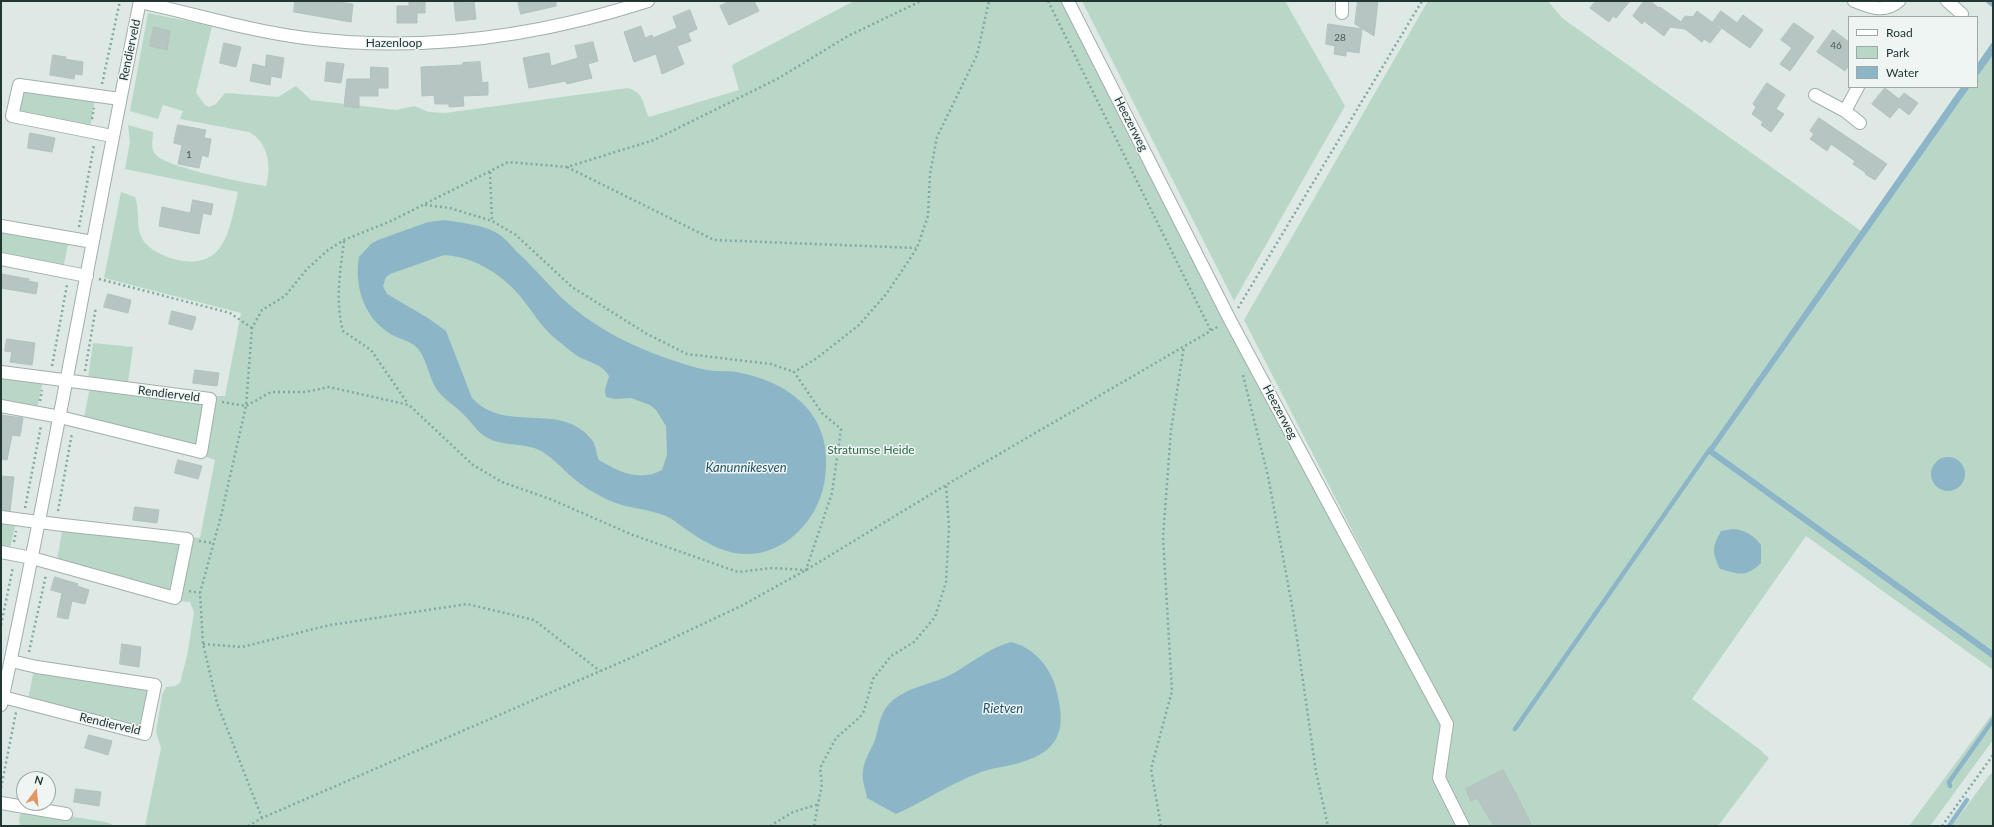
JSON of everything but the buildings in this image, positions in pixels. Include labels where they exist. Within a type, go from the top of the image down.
[{"type":"street","name":"Hazenloop","points":[[140,2],[304,38],[392,45],[480,40],[563,25],[648,1]]},
{"type":"street","name":"Heezerweg","points":[[1068,1],[1230,320],[1447,724],[1439,778],[1463,826]]},
{"type":"street","points":[[1854,1],[1887,13],[1899,1]]},
{"type":"street","points":[[1946,1],[1962,14]]},
{"type":"street","name":"Rendierveld","points":[[11,661],[155,685],[145,734],[18,701],[2,701],[4,675],[11,661],[32,558],[87,276],[112,136],[140,2]]},
{"type":"street","points":[[112,136],[12,116],[19,85],[120,99]]},
{"type":"street","points":[[1845,111],[1857,88]]},
{"type":"street","points":[[1815,95],[1845,111],[1860,123]]},
{"type":"street","points":[[1,226],[93,242]]},
{"type":"street","points":[[1,259],[87,276]]},
{"type":"street","name":"Rendierveld","points":[[1,372],[210,399],[201,452],[60,417],[1,406]]},
{"type":"street","points":[[1,517],[39,523],[55,523],[187,539],[175,598],[48,562],[9,553]]},
{"type":"street","points":[[1,803],[66,814]]},
{"type":"path","name":"Rendierveld","points":[[76,239],[98,96],[120,1]]},
{"type":"path","points":[[567,167],[654,140],[779,78],[848,36],[921,1]]},
{"type":"path","points":[[794,372],[817,358],[859,325],[887,292],[917,248],[928,216],[930,174],[937,137],[977,55],[989,1]]},
{"type":"path","points":[[1048,1],[1212,331]]},
{"type":"path","points":[[248,826],[262,818],[600,671],[741,606],[806,570],[946,485],[1230,320],[1422,1]]},
{"type":"path","points":[[262,818],[217,703],[203,644],[200,593],[221,516],[246,406],[252,328],[262,310],[285,296],[307,269],[328,250],[344,240],[391,222],[508,162],[567,167],[714,240],[917,248]]},
{"type":"path","points":[[490,172],[492,221]]},
{"type":"path","points":[[425,205],[450,208],[492,221],[516,235],[572,287],[647,334],[687,354],[771,364],[794,372],[822,413],[842,429],[832,493],[806,570]]},
{"type":"path","points":[[344,240],[338,282],[338,313],[343,331],[371,350],[409,405],[473,465],[502,482],[550,500],[633,535],[738,572],[772,568],[806,570]]},
{"type":"path","points":[[1,625],[9,553],[20,520],[47,378],[70,272]]},
{"type":"path","points":[[87,276],[230,313],[252,328]]},
{"type":"path","points":[[1160,826],[1151,768],[1172,691],[1163,537],[1171,430],[1184,346]]},
{"type":"path","points":[[1243,372],[1268,476],[1290,596],[1316,772],[1328,826]]},
{"type":"path","points":[[210,399],[246,406],[271,392],[306,392],[329,387],[409,405]]},
{"type":"path","points":[[55,523],[75,421]]},
{"type":"path","points":[[814,826],[822,784],[820,768],[836,738],[860,717],[864,711],[873,679],[891,656],[914,642],[935,617],[947,576],[949,526],[946,485]]},
{"type":"path","points":[[26,664],[48,562]]},
{"type":"path","points":[[203,644],[242,647],[330,625],[467,604],[534,620],[600,671]]},
{"type":"path","points":[[1,788],[18,701]]},
{"type":"path","points":[[1942,826],[1993,756]]},
{"type":"path","points":[[770,826],[793,812],[819,804]]},
{"type":"green space","name":"Stratumse Heide","points":[[854,1],[1063,1],[1429,680],[1244,320],[1428,1],[1548,1],[1562,18],[1861,231],[1706,452],[1993,659],[1993,670],[1806,536],[1692,699],[1769,758],[1718,826],[145,826],[161,748],[156,732],[162,695],[166,687],[175,686],[180,683],[187,656],[194,613],[190,602],[177,601],[189,537],[200,538],[215,460],[204,456],[215,396],[225,396],[241,313],[104,278],[121,192],[135,197],[140,232],[146,244],[153,250],[170,258],[188,261],[202,260],[213,255],[221,246],[227,235],[238,192],[125,169],[130,142],[128,125],[153,132],[152,147],[156,155],[164,160],[191,170],[266,186],[269,171],[267,155],[261,142],[249,132],[180,119],[183,111],[163,105],[158,119],[130,111],[148,13],[212,26],[196,93],[205,105],[209,107],[216,104],[225,93],[278,97],[296,86],[311,100],[396,110],[414,106],[429,112],[445,113],[628,88],[640,96],[649,117],[739,90],[732,66],[734,64]]},
{"type":"green space","points":[[1082,1],[1285,1],[1345,106],[1234,301]]},
{"type":"green space","points":[[1993,55],[1993,651],[1714,450],[1969,88],[1978,88],[1978,76]],"holes":[[[1946,458],[1963,468],[1964,479],[1933,466],[1936,462]]]},
{"type":"green space","points":[[21,91],[95,99],[90,128],[18,114]]},
{"type":"green space","points":[[1,230],[69,240],[63,269],[1,256]]},
{"type":"green space","points":[[93,343],[133,347],[128,382],[88,378]]},
{"type":"green space","points":[[1,375],[43,380],[37,409],[1,402]]},
{"type":"green space","points":[[90,387],[204,401],[198,445],[84,418]]},
{"type":"green space","points":[[1,519],[16,521],[10,549],[1,548]]},
{"type":"green space","points":[[63,526],[184,541],[173,596],[57,560]]},
{"type":"green space","points":[[34,669],[149,687],[143,729],[28,700]]},
{"type":"green space","points":[[1993,713],[1993,740],[1930,826],[1909,826]]},
{"type":"green space","points":[[1991,773],[1993,776],[1993,826],[1952,826]]},
{"type":"green space","points":[[36,811],[106,822],[116,826],[20,826],[20,814]]},
{"type":"water","points":[[1993,41],[1993,55],[1978,76],[1978,63]]},
{"type":"water","points":[[1960,88],[1969,88],[1714,450],[1993,651],[1993,659],[1706,452]]},
{"type":"water","name":"Kanunnikesven","points":[[445,220],[477,225],[498,234],[506,240],[569,304],[597,325],[629,343],[679,363],[711,371],[737,372],[756,377],[784,389],[796,397],[815,419],[821,432],[826,456],[826,473],[823,489],[813,513],[801,529],[785,542],[768,551],[748,554],[732,553],[717,548],[666,516],[651,511],[621,505],[602,497],[588,489],[551,458],[537,449],[502,443],[489,439],[483,435],[466,416],[438,391],[418,349],[411,343],[389,333],[373,318],[367,310],[360,290],[358,279],[359,257],[371,244],[378,240],[428,222]],"holes":[[[444,255],[455,256],[476,263],[504,280],[520,296],[542,325],[552,335],[576,355],[603,368],[609,376],[605,390],[606,397],[615,399],[631,398],[650,405],[656,410],[666,426],[667,455],[662,470],[654,474],[645,475],[622,472],[599,460],[592,440],[579,428],[565,422],[550,419],[501,415],[486,409],[472,398],[446,331],[428,318],[387,294],[383,286],[386,277],[390,274]]]},
{"type":"water","points":[[1948,457],[1960,462],[1965,474],[1960,486],[1948,491],[1936,486],[1931,474],[1936,462]]},
{"type":"water","points":[[1733,529],[1749,534],[1761,545],[1761,563],[1751,571],[1742,574],[1720,569],[1714,554],[1716,541],[1721,531]]},
{"type":"water","name":"Rietven","points":[[1011,642],[1026,648],[1044,663],[1055,685],[1061,720],[1060,730],[1050,747],[1041,754],[1028,760],[987,770],[970,776],[896,814],[867,798],[863,777],[864,767],[875,740],[882,714],[890,703],[905,692],[942,679],[958,671],[987,652]]},
{"type":"waterway","points":[[1988,1],[1993,5]]},
{"type":"waterway","points":[[1515,729],[1710,449]]},
{"type":"waterway","points":[[1950,786],[1949,782],[1993,720]]},
{"type":"waterway","points":[[1949,826],[1967,800]]}]
